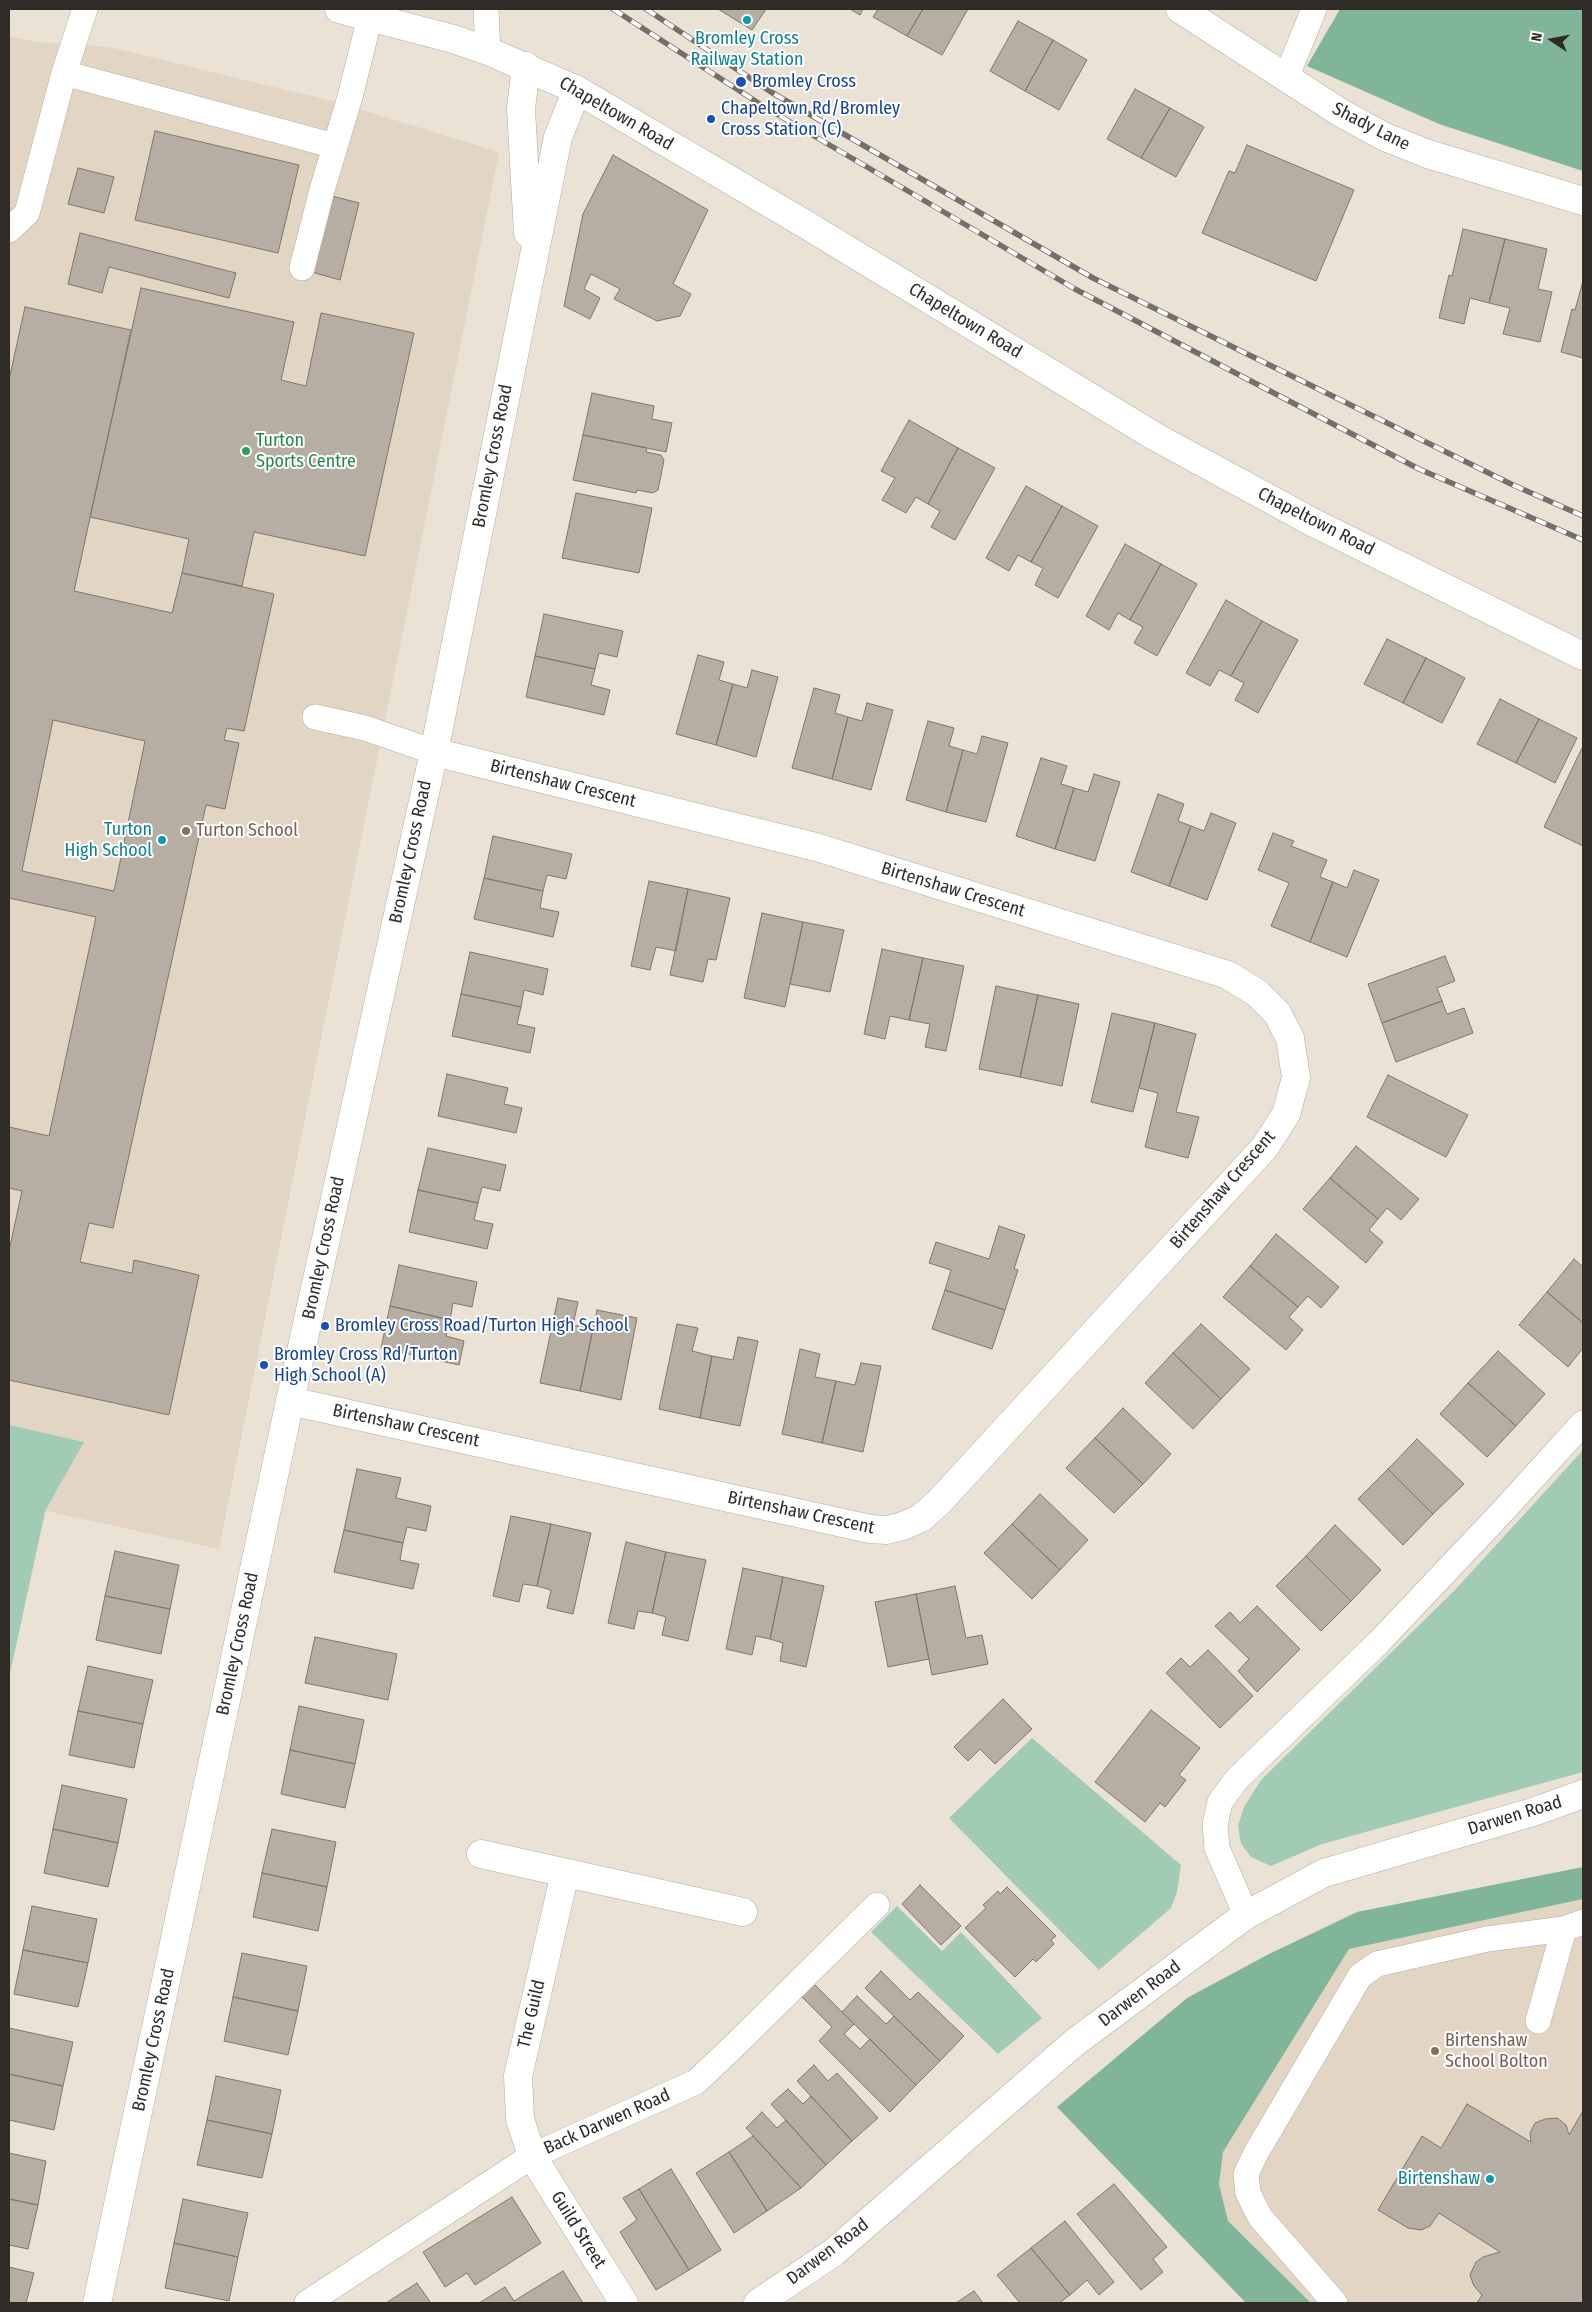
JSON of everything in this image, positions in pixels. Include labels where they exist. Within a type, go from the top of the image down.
[{"type":"street","name":"Chapeltown Road","points":[[339,9],[453,39],[526,66],[577,90],[805,224],[1154,436],[1314,522],[1583,656]]},
{"type":"street","name":"Shady Lane","points":[[1180,9],[1341,114],[1385,137],[1428,154],[1583,201]]},
{"type":"street","name":"Bromley Cross Road","points":[[526,66],[521,109],[529,280]]},
{"type":"street","name":"Bromley Cross Road","points":[[97,2303],[290,1401],[434,752],[558,137],[577,90]]},
{"type":"street","name":"Birtenshaw Crescent","points":[[290,1401],[870,1529],[887,1530],[903,1526],[921,1518],[939,1502],[1265,1147],[1286,1114],[1296,1078],[1290,1038],[1277,1013],[1257,993],[1228,975],[816,848],[434,752]]},
{"type":"street","name":"Darwen Road","points":[[758,2303],[834,2252],[1074,2043],[1246,1915],[1324,1873],[1533,1812],[1583,1794]]},
{"type":"street","points":[[482,1854],[743,1912]]},
{"type":"street","name":"The Guild","points":[[532,2156],[520,2119],[518,2076],[564,1872]]},
{"type":"street","name":"Guild Street","points":[[532,2156],[624,2303]]},
{"type":"lane","points":[[15,219],[85,9]]},
{"type":"lane","points":[[486,9],[488,51]]},
{"type":"lane","points":[[1286,78],[1314,9]]},
{"type":"lane","points":[[302,268],[370,17]]},
{"type":"lane","points":[[64,73],[335,146]]},
{"type":"lane","points":[[315,717],[365,728],[434,752]]},
{"type":"lane","points":[[1246,1915],[1216,1848],[1215,1825],[1220,1802],[1237,1779],[1378,1643],[1583,1423]]},
{"type":"lane","name":"Back Darwen Road","points":[[307,2303],[532,2156],[696,2082],[877,1905]]},
{"type":"lane","points":[[1336,2303],[1260,2217],[1248,2192],[1246,2174],[1261,2144],[1360,1976],[1377,1964],[1487,1939],[1574,1925],[1538,2021]]},
{"type":"shaded area","name":"Turton School","points":[[9,36],[36,42],[109,47],[336,102],[499,152],[219,1549],[46,1511],[9,1678]]},
{"type":"shaded area","name":"Birtenshaw School Bolton","points":[[1583,1899],[1583,2303],[1311,2303],[1228,2221],[1219,2184],[1223,2152],[1349,1949]]},
{"type":"green space","points":[[1340,9],[1583,9],[1583,171],[1439,124],[1307,66]]},
{"type":"green space","points":[[9,1425],[84,1442],[45,1511],[9,1678]]},
{"type":"green space","points":[[1583,1450],[1583,1772],[1322,1844],[1271,1866],[1251,1857],[1241,1844],[1238,1826],[1244,1807],[1261,1780],[1454,1591]]},
{"type":"green space","points":[[1032,1738],[1181,1865],[1177,1892],[1171,1908],[1099,1970],[949,1818]]},
{"type":"green space","points":[[1583,1867],[1583,1899],[1349,1949],[1223,2152],[1219,2184],[1228,2221],[1311,2303],[1246,2303],[1057,2107],[1187,1998],[1267,1955],[1357,1912]]},
{"type":"green space","points":[[897,1906],[942,1951],[961,1932],[1042,2018],[998,2054],[871,1932]]},
{"type":"building","name":"Bromley Cross Railway Station","points":[[718,9],[766,9],[752,30]]},
{"type":"building","points":[[850,9],[863,9],[860,15]]},
{"type":"building","points":[[878,9],[923,9],[907,36],[873,17]]},
{"type":"building","points":[[923,9],[968,9],[942,55],[907,36]]},
{"type":"building","points":[[1018,21],[1053,40],[1025,91],[990,71]]},
{"type":"building","points":[[1053,40],[1087,60],[1059,110],[1025,91]]},
{"type":"building","points":[[1135,89],[1170,108],[1141,158],[1107,139]]},
{"type":"building","points":[[1170,108],[1204,127],[1176,177],[1141,158]]},
{"type":"building","points":[[155,131],[299,165],[278,253],[135,220]]},
{"type":"building","points":[[1247,145],[1354,190],[1316,281],[1202,233],[1229,171],[1235,173]]},
{"type":"building","points":[[613,155],[708,210],[673,284],[691,294],[680,316],[657,321],[614,299],[620,289],[591,274],[584,289],[600,298],[590,319],[564,306],[583,214]]},
{"type":"building","points":[[78,168],[114,177],[104,213],[68,204]]},
{"type":"building","points":[[328,195],[359,203],[340,280],[308,271]]},
{"type":"building","points":[[1463,229],[1505,239],[1489,303],[1470,298],[1464,324],[1439,318],[1449,275],[1452,276]]},
{"type":"building","points":[[80,233],[236,273],[229,298],[109,267],[102,293],[68,284]]},
{"type":"building","points":[[1505,239],[1547,249],[1538,289],[1552,292],[1540,342],[1503,334],[1510,308],[1489,303]]},
{"type":"building","points":[[1583,281],[1583,358],[1561,352],[1572,309],[1575,310]]},
{"type":"building","name":"Turton Sports Centre","points":[[141,288],[294,322],[281,380],[306,386],[321,313],[414,333],[365,556],[254,532],[242,586],[182,573],[189,539],[90,517]]},
{"type":"building","name":"Turton High School","points":[[25,307],[131,330],[74,591],[172,613],[182,573],[274,594],[244,731],[227,728],[224,740],[239,743],[225,809],[206,805],[113,1228],[89,1223],[80,1262],[132,1273],[134,1260],[199,1275],[169,1415],[9,1380],[9,1251],[22,1191],[9,1188],[9,1127],[49,1136],[96,917],[9,898],[9,380]],"holes":[[[53,720],[145,741],[114,891],[22,871]]]},
{"type":"building","points":[[592,393],[654,406],[652,419],[672,423],[666,452],[583,435]]},
{"type":"building","points":[[909,420],[958,448],[928,504],[916,497],[906,513],[882,500],[895,478],[881,471]]},
{"type":"building","points":[[583,435],[647,448],[646,452],[661,455],[664,460],[658,490],[653,493],[637,490],[636,493],[573,480]]},
{"type":"building","points":[[958,448],[995,468],[955,540],[931,527],[940,511],[928,504]]},
{"type":"building","points":[[1026,486],[1062,506],[1031,562],[1018,555],[1009,571],[986,558]]},
{"type":"building","points":[[576,493],[652,508],[639,573],[562,558]]},
{"type":"building","points":[[1062,506],[1098,526],[1058,598],[1035,585],[1043,568],[1031,562]]},
{"type":"building","points":[[1125,544],[1161,564],[1130,620],[1118,613],[1109,630],[1086,616]]},
{"type":"building","points":[[1161,564],[1197,584],[1157,656],[1134,643],[1143,627],[1130,620]]},
{"type":"building","points":[[1226,600],[1262,621],[1231,676],[1219,670],[1210,686],[1186,673]]},
{"type":"building","points":[[544,614],[623,631],[617,657],[599,653],[595,669],[535,656]]},
{"type":"building","points":[[1262,621],[1298,640],[1258,713],[1235,700],[1244,683],[1231,676]]},
{"type":"building","points":[[1387,639],[1426,658],[1403,703],[1364,684]]},
{"type":"building","points":[[698,655],[724,662],[719,680],[733,684],[716,745],[676,734]]},
{"type":"building","points":[[535,656],[595,669],[591,685],[610,690],[604,715],[526,697]]},
{"type":"building","points":[[1426,658],[1465,678],[1442,723],[1403,703]]},
{"type":"building","points":[[752,670],[778,677],[756,757],[716,745],[733,684],[747,688]]},
{"type":"building","points":[[814,688],[840,695],[835,713],[848,717],[832,779],[792,768]]},
{"type":"building","points":[[1500,699],[1539,719],[1516,763],[1477,744]]},
{"type":"building","points":[[867,703],[893,710],[871,790],[832,779],[848,717],[862,721]]},
{"type":"building","points":[[1539,719],[1577,738],[1555,783],[1516,763]]},
{"type":"building","points":[[928,721],[954,728],[949,746],[963,750],[946,812],[906,800]]},
{"type":"building","points":[[982,736],[1008,743],[986,822],[946,812],[963,750],[977,754]]},
{"type":"building","points":[[1583,746],[1583,846],[1544,827]]},
{"type":"building","points":[[1041,758],[1067,766],[1061,784],[1074,788],[1055,849],[1016,836]]},
{"type":"building","points":[[1094,774],[1120,782],[1095,861],[1055,849],[1074,788],[1088,792]]},
{"type":"building","points":[[1158,794],[1184,804],[1178,821],[1191,826],[1169,886],[1131,872]]},
{"type":"building","points":[[1211,813],[1236,823],[1207,900],[1169,886],[1191,826],[1204,831]]},
{"type":"building","points":[[1273,833],[1294,841],[1291,846],[1327,860],[1320,877],[1333,882],[1310,942],[1271,926],[1289,883],[1258,870]]},
{"type":"building","points":[[493,836],[572,854],[566,879],[547,875],[543,891],[484,878]]},
{"type":"building","points":[[1354,870],[1379,880],[1347,957],[1310,942],[1333,882],[1347,888]]},
{"type":"building","points":[[484,878],[543,891],[540,908],[559,912],[553,937],[474,919]]},
{"type":"building","points":[[649,881],[688,889],[676,951],[656,947],[650,970],[631,966]]},
{"type":"building","points":[[688,889],[730,898],[716,960],[708,959],[703,982],[670,975]]},
{"type":"building","points":[[762,913],[803,922],[785,1007],[744,998]]},
{"type":"building","points":[[803,922],[844,930],[830,992],[790,984]]},
{"type":"building","points":[[882,949],[923,958],[909,1020],[890,1016],[885,1039],[864,1034]]},
{"type":"building","points":[[470,952],[548,969],[543,995],[524,990],[521,1007],[461,994]]},
{"type":"building","points":[[1445,956],[1455,981],[1437,988],[1442,1001],[1382,1023],[1368,984]]},
{"type":"building","points":[[923,958],[964,966],[946,1051],[925,1047],[930,1024],[909,1020]]},
{"type":"building","points":[[996,986],[1038,995],[1020,1077],[979,1069]]},
{"type":"building","points":[[461,994],[521,1007],[517,1024],[535,1028],[530,1053],[452,1036]]},
{"type":"building","points":[[1038,995],[1079,1004],[1062,1086],[1020,1077]]},
{"type":"building","points":[[1442,1001],[1447,1014],[1464,1008],[1473,1033],[1396,1062],[1382,1023]]},
{"type":"building","points":[[1112,1013],[1155,1023],[1133,1112],[1091,1102]]},
{"type":"building","points":[[1155,1023],[1196,1034],[1176,1112],[1199,1117],[1188,1158],[1145,1147],[1158,1093],[1139,1088]]},
{"type":"building","points":[[447,1074],[508,1088],[504,1104],[522,1108],[516,1133],[438,1116]]},
{"type":"building","points":[[1388,1075],[1468,1115],[1446,1157],[1367,1117]]},
{"type":"building","points":[[1356,1146],[1419,1199],[1401,1220],[1387,1208],[1378,1219],[1330,1178]]},
{"type":"building","points":[[428,1148],[506,1165],[500,1191],[482,1187],[478,1203],[418,1190]]},
{"type":"building","points":[[1330,1178],[1378,1219],[1369,1230],[1383,1242],[1366,1263],[1303,1209]]},
{"type":"building","points":[[418,1190],[478,1203],[474,1220],[493,1224],[487,1249],[409,1232]]},
{"type":"building","points":[[999,1226],[1025,1235],[1014,1269],[1018,1270],[1005,1310],[945,1290],[951,1270],[929,1263],[936,1242],[989,1259]]},
{"type":"building","points":[[1276,1234],[1339,1287],[1321,1308],[1308,1296],[1298,1307],[1250,1266]]},
{"type":"building","points":[[1574,1259],[1583,1267],[1583,1323],[1547,1292]]},
{"type":"building","points":[[399,1265],[477,1282],[472,1307],[453,1303],[450,1320],[390,1306]]},
{"type":"building","points":[[1250,1266],[1298,1307],[1289,1317],[1303,1330],[1286,1350],[1223,1297]]},
{"type":"building","points":[[945,1290],[1005,1310],[992,1349],[932,1329]]},
{"type":"building","points":[[1547,1292],[1583,1323],[1583,1348],[1568,1367],[1519,1325]]},
{"type":"building","points":[[558,1298],[578,1302],[573,1325],[593,1329],[580,1391],[540,1383]]},
{"type":"building","points":[[390,1306],[450,1320],[446,1336],[464,1341],[459,1365],[381,1348]]},
{"type":"building","points":[[597,1310],[637,1318],[621,1400],[580,1391]]},
{"type":"building","points":[[677,1324],[698,1328],[692,1351],[712,1356],[700,1418],[659,1409]]},
{"type":"building","points":[[1201,1324],[1250,1369],[1221,1399],[1173,1353]]},
{"type":"building","points":[[738,1337],[758,1341],[740,1426],[700,1418],[712,1356],[733,1360]]},
{"type":"building","points":[[800,1349],[820,1354],[815,1377],[836,1381],[822,1443],[782,1434]]},
{"type":"building","points":[[1498,1351],[1545,1394],[1516,1426],[1468,1383]]},
{"type":"building","points":[[1173,1353],[1221,1399],[1193,1429],[1145,1383]]},
{"type":"building","points":[[861,1363],[881,1366],[863,1452],[822,1443],[836,1381],[855,1385]]},
{"type":"building","points":[[1468,1383],[1516,1426],[1487,1457],[1440,1414]]},
{"type":"building","points":[[1123,1408],[1171,1454],[1143,1484],[1095,1438]]},
{"type":"building","points":[[1095,1438],[1143,1484],[1114,1513],[1066,1468]]},
{"type":"building","points":[[1417,1439],[1464,1484],[1433,1514],[1388,1469]]},
{"type":"building","points":[[357,1469],[401,1478],[396,1498],[431,1506],[426,1531],[407,1527],[403,1543],[344,1530]]},
{"type":"building","points":[[1388,1469],[1433,1514],[1403,1545],[1358,1499]]},
{"type":"building","points":[[1040,1494],[1088,1540],[1060,1570],[1012,1524]]},
{"type":"building","points":[[511,1516],[551,1524],[537,1586],[523,1584],[519,1602],[493,1596]]},
{"type":"building","points":[[551,1524],[591,1533],[573,1614],[547,1608],[551,1590],[537,1586]]},
{"type":"building","points":[[1012,1524],[1060,1570],[1032,1599],[984,1553]]},
{"type":"building","points":[[1335,1525],[1381,1570],[1351,1601],[1306,1556]]},
{"type":"building","points":[[344,1530],[403,1543],[400,1560],[419,1564],[413,1589],[334,1572]]},
{"type":"building","points":[[626,1542],[666,1552],[652,1613],[638,1611],[634,1629],[608,1623]]},
{"type":"building","points":[[115,1551],[179,1565],[170,1609],[105,1596]]},
{"type":"building","points":[[666,1552],[706,1560],[688,1641],[662,1635],[666,1617],[652,1613]]},
{"type":"building","points":[[1306,1556],[1351,1601],[1321,1631],[1276,1586]]},
{"type":"building","points":[[743,1568],[783,1577],[770,1639],[756,1636],[752,1655],[726,1649]]},
{"type":"building","points":[[783,1577],[824,1586],[806,1667],[780,1661],[783,1643],[770,1639]]},
{"type":"building","points":[[955,1586],[966,1638],[982,1635],[988,1664],[932,1675],[916,1594]]},
{"type":"building","points":[[916,1594],[929,1659],[888,1667],[875,1602]]},
{"type":"building","points":[[105,1596],[170,1609],[161,1654],[96,1640]]},
{"type":"building","points":[[1257,1606],[1300,1649],[1257,1692],[1238,1671],[1249,1659],[1215,1626],[1230,1612],[1240,1623]]},
{"type":"building","points":[[315,1637],[397,1654],[388,1700],[305,1683]]},
{"type":"building","points":[[1208,1650],[1253,1696],[1220,1728],[1166,1673],[1181,1658],[1190,1667]]},
{"type":"building","points":[[88,1666],[153,1680],[143,1724],[78,1711]]},
{"type":"building","points":[[1003,1699],[1032,1729],[995,1764],[980,1749],[968,1761],[954,1747]]},
{"type":"building","points":[[299,1706],[364,1720],[355,1764],[290,1750]]},
{"type":"building","points":[[1151,1710],[1200,1748],[1179,1775],[1186,1780],[1165,1807],[1160,1803],[1145,1822],[1095,1782]]},
{"type":"building","points":[[78,1711],[143,1724],[134,1768],[69,1755]]},
{"type":"building","points":[[290,1750],[355,1764],[345,1808],[281,1794]]},
{"type":"building","points":[[62,1785],[127,1799],[118,1843],[53,1829]]},
{"type":"building","points":[[53,1829],[118,1843],[108,1887],[44,1873]]},
{"type":"building","points":[[272,1829],[336,1842],[327,1887],[262,1873]]},
{"type":"building","points":[[262,1873],[327,1887],[318,1931],[253,1917]]},
{"type":"building","points":[[920,1885],[961,1926],[941,1945],[902,1904]]},
{"type":"building","points":[[1007,1887],[1056,1936],[1051,1940],[1054,1944],[1036,1962],[1033,1959],[1015,1977],[965,1928],[986,1908],[983,1905],[998,1891],[1000,1894]]},
{"type":"building","points":[[32,1906],[97,1919],[88,1963],[23,1950]]},
{"type":"building","points":[[23,1950],[88,1963],[78,2007],[14,1994]]},
{"type":"building","points":[[242,1953],[307,1966],[298,2011],[233,1997]]},
{"type":"building","points":[[881,1971],[910,2000],[918,1992],[964,2036],[940,2061],[865,1988]]},
{"type":"building","points":[[814,1984],[854,2024],[844,2034],[860,2049],[870,2039],[916,2085],[890,2112],[819,2041],[832,2027],[802,1997]]},
{"type":"building","points":[[857,1996],[886,2024],[894,2016],[940,2061],[916,2085],[842,2012]]},
{"type":"building","points":[[233,1997],[298,2011],[288,2055],[224,2041]]},
{"type":"building","points":[[9,2028],[73,2042],[63,2086],[9,2074]]},
{"type":"building","points":[[814,2065],[828,2081],[837,2073],[878,2118],[852,2141],[797,2081]]},
{"type":"building","points":[[9,2074],[63,2086],[54,2130],[9,2120]]},
{"type":"building","points":[[216,2076],[281,2090],[272,2134],[207,2120]]},
{"type":"building","points":[[788,2089],[803,2104],[811,2096],[852,2141],[826,2165],[771,2104]]},
{"type":"building","name":"Birtenshaw","points":[[1467,2104],[1531,2142],[1530,2133],[1535,2123],[1545,2119],[1557,2118],[1566,2125],[1569,2135],[1583,2111],[1583,2303],[1477,2303],[1482,2295],[1474,2286],[1470,2275],[1476,2262],[1483,2257],[1500,2252],[1439,2213],[1430,2226],[1421,2230],[1408,2228],[1378,2210],[1422,2136],[1441,2148]]},
{"type":"building","points":[[762,2112],[777,2128],[786,2120],[826,2165],[801,2188],[746,2128]]},
{"type":"building","points":[[207,2120],[272,2134],[262,2178],[197,2165]]},
{"type":"building","points":[[753,2136],[801,2188],[767,2211],[729,2152]]},
{"type":"building","points":[[729,2152],[767,2211],[734,2233],[696,2173]]},
{"type":"building","points":[[9,2153],[46,2161],[38,2205],[9,2199]]},
{"type":"building","points":[[671,2169],[721,2250],[689,2270],[639,2189]]},
{"type":"building","points":[[1114,2184],[1167,2247],[1153,2259],[1163,2272],[1141,2290],[1077,2214]]},
{"type":"building","points":[[639,2189],[689,2270],[656,2290],[620,2232],[637,2220],[623,2198]]},
{"type":"building","points":[[512,2197],[541,2243],[475,2285],[467,2273],[445,2287],[423,2252]]},
{"type":"building","points":[[9,2199],[38,2205],[28,2249],[9,2245]]},
{"type":"building","points":[[183,2199],[248,2213],[238,2257],[174,2243]]},
{"type":"building","points":[[1065,2221],[1114,2282],[1099,2295],[1087,2280],[1070,2295],[1031,2248]]},
{"type":"building","points":[[174,2243],[238,2257],[229,2301],[165,2288]]},
{"type":"building","points":[[1031,2248],[1070,2295],[1059,2303],[1020,2303],[997,2275]]},
{"type":"building","points":[[9,2267],[34,2273],[26,2303],[9,2303]]},
{"type":"building","points":[[563,2271],[583,2303],[479,2303],[505,2287],[514,2301]]},
{"type":"building","points":[[417,2283],[431,2303],[386,2303]]},
{"type":"building","points":[[974,2291],[983,2303],[956,2303]]},
{"type":"railway","points":[[613,9],[763,106],[1075,289],[1419,469],[1583,540]]},
{"type":"railway","points":[[646,9],[771,92],[1093,278],[1511,484],[1583,516]]},
{"type":"place","name":"Bromley Cross Railway Station","points":[[747,20]]},
{"type":"place","name":"Bromley Cross","points":[[741,82]]},
{"type":"place","name":"Chapeltown Rd/Bromley Cross Station (C)","points":[[711,119]]},
{"type":"place","name":"Turton Sports Centre","points":[[246,451]]},
{"type":"place","name":"Turton School","points":[[186,831]]},
{"type":"place","name":"Turton High School","points":[[162,840]]},
{"type":"place","name":"Bromley Cross Road/Turton High School","points":[[325,1326]]},
{"type":"place","name":"Bromley Cross Rd/Turton High School (A)","points":[[264,1365]]},
{"type":"place","name":"Birtenshaw School Bolton","points":[[1435,2051]]},
{"type":"place","name":"Birtenshaw","points":[[1490,2179]]}]
